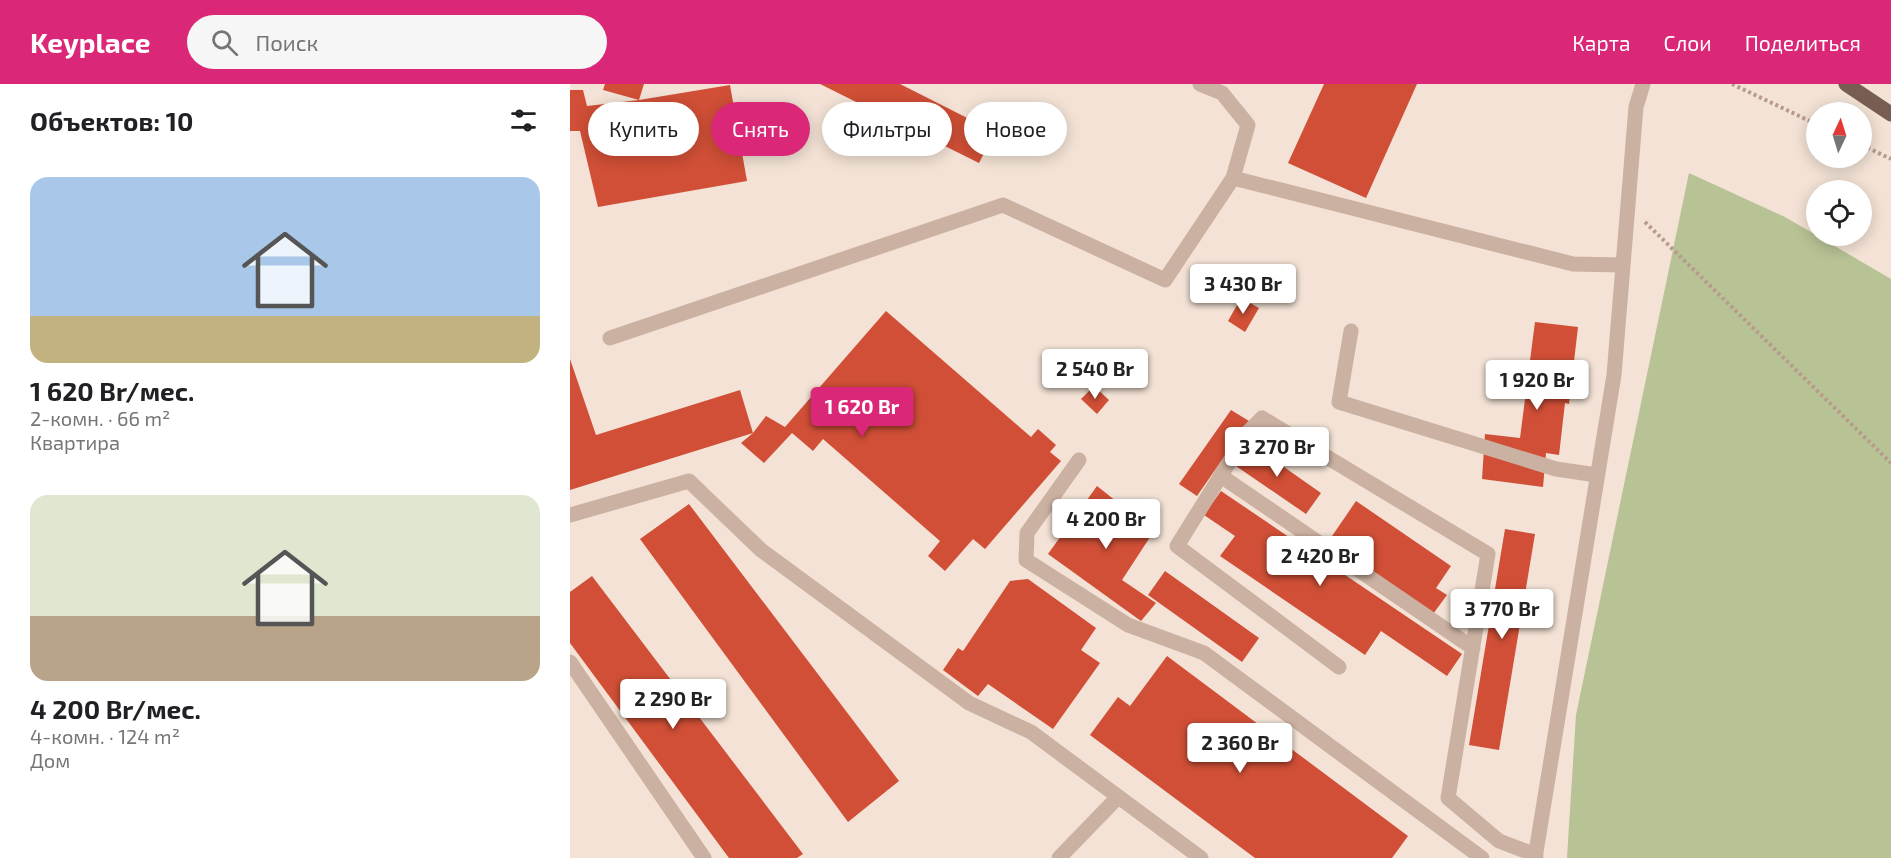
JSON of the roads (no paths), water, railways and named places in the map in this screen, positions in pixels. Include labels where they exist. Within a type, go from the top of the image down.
[{"type":"main road","points":[[1846,84],[1891,114]]},
{"type":"lane","points":[[610,338],[1003,205],[1165,280],[1233,178],[1248,125],[1222,93],[1200,84]]},
{"type":"lane","points":[[1340,667],[1177,546],[1248,432],[1262,418],[1488,555],[1448,798],[1499,841],[1535,857],[1614,375],[1636,107],[1643,84]]},
{"type":"lane","points":[[1233,178],[1573,264],[1622,265]]},
{"type":"lane","points":[[1351,331],[1339,402],[1556,469],[1597,475]]},
{"type":"lane","points":[[1079,460],[1027,533],[1026,560],[1128,625],[1203,652],[1482,858]]},
{"type":"lane","points":[[1221,476],[1473,648]]},
{"type":"lane","points":[[570,515],[690,481],[761,550],[969,703],[1031,732],[1201,858]]},
{"type":"lane","points":[[570,662],[704,858]]},
{"type":"lane","points":[[1059,858],[1118,797]]}]
